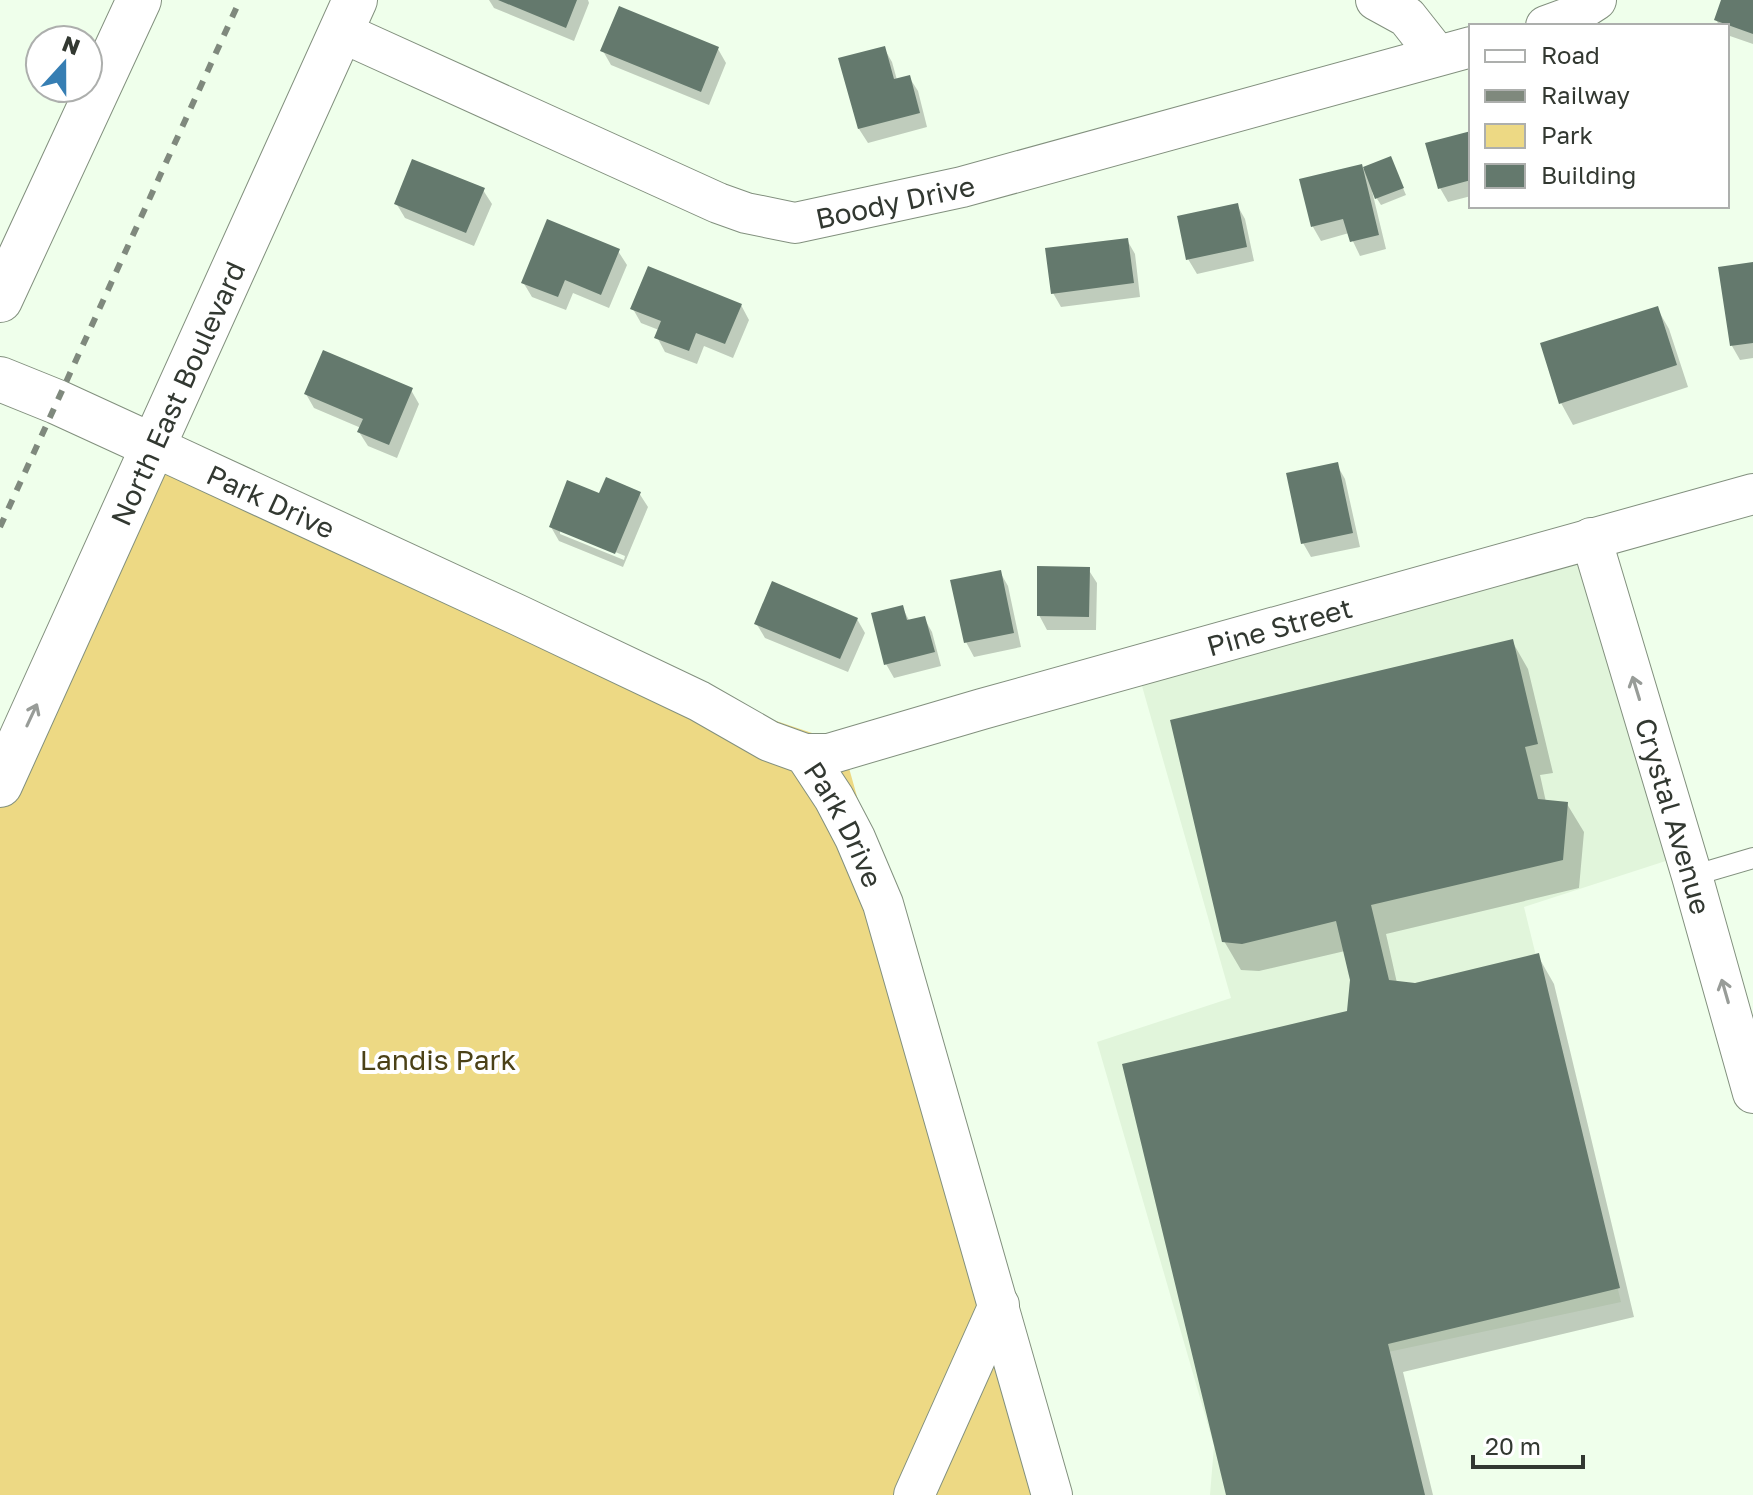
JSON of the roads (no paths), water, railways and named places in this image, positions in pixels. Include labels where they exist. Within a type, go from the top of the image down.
[{"type":"main road","points":[[0,300],[139,0]]},
{"type":"main road","name":"North East Boulevard","points":[[0,785],[348,16]]},
{"type":"main road","points":[[0,379],[155,447]]},
{"type":"street","points":[[1376,0],[1407,17],[1454,51]]},
{"type":"street","points":[[1552,24],[1568,18],[1596,0]]},
{"type":"street","name":"Boody Drive","points":[[348,16],[718,203],[746,213],[795,223],[962,187],[1454,51]]},
{"type":"street","name":"Park Drive","points":[[155,447],[699,701],[769,741],[805,754],[834,798],[855,838],[883,904],[1052,1495]]},
{"type":"street","name":"Pine Street","points":[[805,754],[843,751],[998,704],[1753,494]]},
{"type":"street","name":"Crystal Avenue","points":[[1591,538],[1692,876],[1745,1034],[1753,1093]]},
{"type":"street","points":[[914,1495],[999,1305]]},
{"type":"lane","points":[[1692,876],[1753,858]]},
{"type":"railway","points":[[0,527],[240,0]]},
{"type":"park label","name":"Landis Park","points":[[438,1059]]}]
